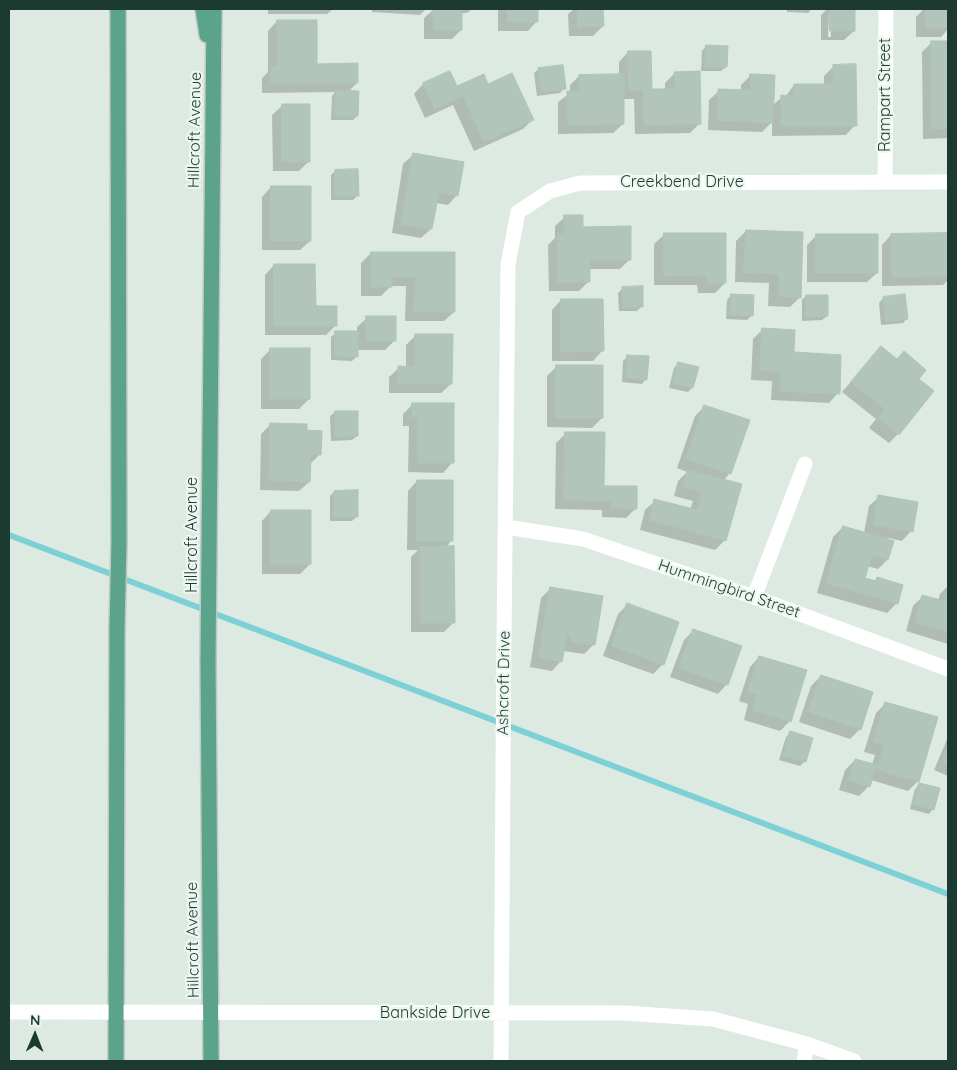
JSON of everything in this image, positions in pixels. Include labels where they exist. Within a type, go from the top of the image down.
[{"type":"main road","points":[[116,1061],[117,628],[119,543],[118,9]]},
{"type":"main road","points":[[203,9],[214,79]]},
{"type":"main road","name":"Hillcroft Avenue","points":[[211,1061],[208,661],[214,9]]},
{"type":"street","name":"Rampart Street","points":[[885,182],[886,9]]},
{"type":"street","name":"Creekbend Drive","points":[[508,306],[508,264],[518,212],[550,192],[580,183],[948,182]]},
{"type":"street","name":"Ashcroft Drive","points":[[501,1061],[502,760],[505,669],[508,306]]},
{"type":"street","points":[[754,597],[805,464]]},
{"type":"street","name":"Hummingbird Street","points":[[506,527],[583,539],[754,597],[948,669]]},
{"type":"street","name":"Bankside Drive","points":[[9,1012],[626,1013],[713,1019],[807,1044],[854,1061]]},
{"type":"street","points":[[804,1061],[807,1044]]},
{"type":"building","points":[[433,9],[462,9],[462,30],[434,30]]},
{"type":"building","points":[[507,9],[538,9],[538,22],[508,22]]},
{"type":"building","points":[[578,9],[603,9],[604,26],[578,27]]},
{"type":"building","points":[[830,9],[855,9],[855,31],[830,31]]},
{"type":"building","points":[[925,9],[948,9],[948,28],[926,28]]},
{"type":"building","points":[[277,20],[317,20],[317,64],[358,63],[358,83],[271,83],[271,67],[277,67]]},
{"type":"building","points":[[931,41],[948,41],[948,129],[932,129]]},
{"type":"building","points":[[706,45],[728,46],[727,67],[705,67]]},
{"type":"building","points":[[628,51],[651,51],[652,89],[675,89],[674,72],[700,71],[701,124],[644,125],[643,90],[629,90]]},
{"type":"building","points":[[856,64],[857,126],[781,126],[781,95],[794,96],[794,84],[833,84],[833,65]]},
{"type":"building","points":[[563,65],[566,89],[541,92],[538,68]]},
{"type":"building","points":[[450,71],[457,86],[484,74],[488,84],[512,73],[534,120],[484,142],[463,96],[435,109],[423,83]]},
{"type":"building","points":[[624,74],[624,124],[568,125],[567,91],[579,92],[579,75]]},
{"type":"building","points":[[750,74],[775,75],[773,123],[717,120],[718,89],[750,90]]},
{"type":"building","points":[[336,90],[359,91],[358,116],[335,116]]},
{"type":"building","points":[[282,104],[310,104],[310,162],[282,162]]},
{"type":"building","points":[[413,153],[464,162],[458,196],[439,192],[432,229],[401,224]]},
{"type":"building","points":[[358,169],[359,196],[335,196],[335,170]]},
{"type":"building","points":[[271,186],[311,186],[311,241],[271,241]]},
{"type":"building","points":[[564,215],[583,215],[583,227],[631,226],[631,260],[590,260],[590,282],[558,282],[557,234],[564,234]]},
{"type":"building","points":[[746,230],[803,232],[801,298],[778,296],[779,274],[744,273]]},
{"type":"building","points":[[664,233],[726,233],[726,283],[707,283],[707,275],[664,276]]},
{"type":"building","points":[[948,233],[948,276],[892,277],[891,234]]},
{"type":"building","points":[[816,234],[878,234],[878,273],[816,273]]},
{"type":"building","points":[[371,252],[455,252],[455,312],[414,312],[415,277],[392,277],[392,287],[371,287]]},
{"type":"building","points":[[274,264],[315,264],[316,306],[337,306],[337,326],[274,326]]},
{"type":"building","points":[[643,286],[643,307],[623,307],[622,287]]},
{"type":"building","points":[[731,294],[754,295],[753,316],[730,315]]},
{"type":"building","points":[[905,294],[908,319],[886,322],[883,297]]},
{"type":"building","points":[[806,295],[828,295],[828,316],[806,317]]},
{"type":"building","points":[[561,299],[603,299],[604,351],[561,352]]},
{"type":"building","points":[[366,316],[396,316],[396,341],[367,341]]},
{"type":"building","points":[[762,328],[795,330],[794,352],[841,355],[840,394],[780,391],[781,372],[760,370]]},
{"type":"building","points":[[335,331],[358,331],[358,357],[335,356]]},
{"type":"building","points":[[415,334],[453,334],[452,384],[398,384],[398,366],[415,367]]},
{"type":"building","points":[[881,346],[897,359],[904,351],[926,370],[919,379],[934,391],[899,435],[878,418],[885,409],[851,382]]},
{"type":"building","points":[[270,348],[310,348],[310,399],[270,399]]},
{"type":"building","points":[[627,355],[649,356],[647,380],[626,378]]},
{"type":"building","points":[[678,362],[699,367],[693,388],[673,383]]},
{"type":"building","points":[[556,365],[603,365],[603,418],[556,418]]},
{"type":"building","points":[[412,403],[454,403],[454,463],[418,463],[418,417],[412,417]]},
{"type":"building","points":[[704,405],[750,420],[731,474],[686,459]]},
{"type":"building","points":[[335,411],[358,411],[358,436],[335,437]]},
{"type":"building","points":[[270,423],[307,424],[307,430],[322,431],[321,455],[311,454],[310,482],[269,481]]},
{"type":"building","points":[[565,432],[605,432],[604,486],[637,486],[637,509],[611,508],[611,501],[564,500]]},
{"type":"building","points":[[688,470],[742,484],[726,541],[649,520],[654,499],[697,510],[702,492],[683,487]]},
{"type":"building","points":[[417,480],[453,480],[453,541],[417,541]]},
{"type":"building","points":[[358,490],[358,517],[334,517],[334,491]]},
{"type":"building","points":[[878,495],[918,502],[913,532],[873,525]]},
{"type":"building","points":[[271,510],[311,510],[311,564],[271,564]]},
{"type":"building","points":[[843,526],[894,541],[888,560],[872,555],[865,578],[876,581],[877,577],[903,585],[898,604],[826,583]]},
{"type":"building","points":[[454,546],[455,623],[420,623],[420,547]]},
{"type":"building","points":[[948,586],[948,632],[915,622],[922,595],[944,601]]},
{"type":"building","points":[[550,587],[603,596],[595,645],[570,642],[571,635],[567,634],[562,662],[539,658]]},
{"type":"building","points":[[627,603],[679,622],[664,665],[612,646]]},
{"type":"building","points":[[693,629],[742,646],[728,685],[679,668]]},
{"type":"building","points":[[759,656],[807,670],[791,722],[752,710],[757,695],[748,692]]},
{"type":"building","points":[[821,675],[873,692],[861,730],[808,712]]},
{"type":"building","points":[[885,702],[938,717],[919,782],[875,769],[870,787],[848,780],[855,759],[878,765],[884,745],[873,742]]},
{"type":"building","points":[[790,731],[813,738],[806,762],[783,756]]},
{"type":"building","points":[[948,746],[948,763],[943,761]]},
{"type":"building","points":[[919,783],[940,788],[934,810],[913,804]]},
{"type":"waterway","points":[[9,535],[948,894]]}]
